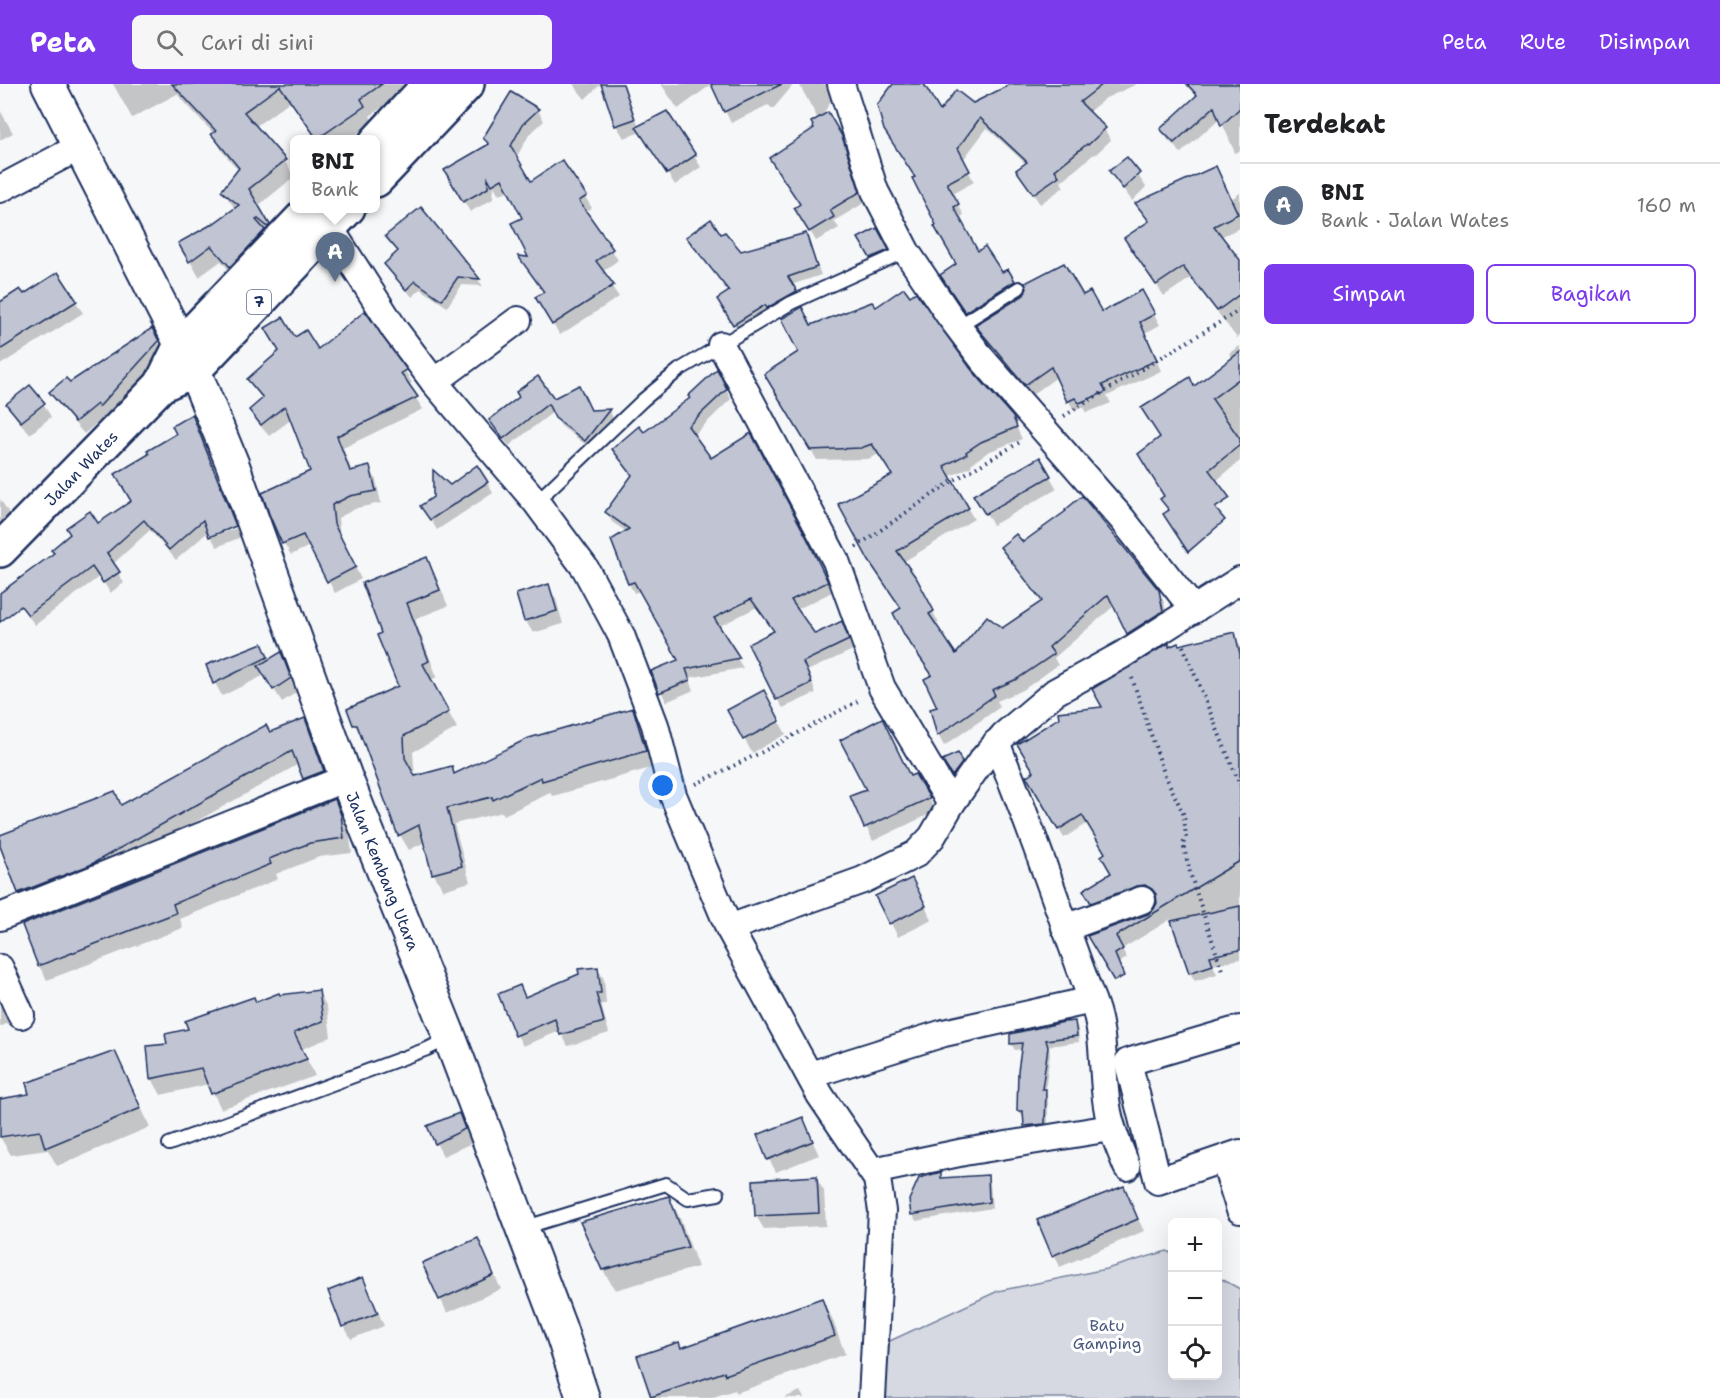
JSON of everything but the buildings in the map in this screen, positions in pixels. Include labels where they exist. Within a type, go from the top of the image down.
[{"type":"highway","points":[[380,137],[430,84]]},
{"type":"highway","points":[[380,175],[467,84]]},
{"type":"highway","name":"Jalan Wates","points":[[0,550],[330,215]]},
{"type":"street","name":"Jalan Kembang Utara","points":[[48,84],[188,358],[232,463],[346,778],[450,1038],[560,1328],[583,1398]]},
{"type":"street","points":[[841,84],[875,191],[906,251],[957,327],[983,360],[1123,520],[1183,617]]},
{"type":"street","points":[[0,189],[81,146]]},
{"type":"street","points":[[330,215],[396,330],[434,382],[536,502],[585,568],[621,636],[655,725],[674,795],[729,928],[832,1114],[873,1171],[879,1189],[882,1211],[872,1398]]},
{"type":"street","points":[[434,382],[518,320]]},
{"type":"street","points":[[721,345],[836,561],[882,688],[951,804]]},
{"type":"street","points":[[729,928],[863,880],[894,866],[923,848],[951,804],[996,743],[1055,693],[1122,655],[1240,580]]},
{"type":"street","points":[[996,743],[1023,805],[1065,928],[1099,1017],[1111,1128],[1127,1167]]},
{"type":"street","points":[[0,916],[346,778]]},
{"type":"street","points":[[1065,928],[1142,900]]},
{"type":"street","points":[[0,968],[21,1015]]},
{"type":"street","points":[[810,1075],[944,1033],[1092,1000]]},
{"type":"street","points":[[1240,1029],[1128,1062],[1158,1181],[1232,1156],[1240,1210]]},
{"type":"street","points":[[873,1171],[964,1152],[1111,1128]]},
{"type":"lane","points":[[536,502],[643,400],[679,370],[791,303],[906,251]]},
{"type":"lane","points":[[957,327],[1019,288]]},
{"type":"lane","points":[[169,1144],[427,1049],[450,1038]]},
{"type":"lane","points":[[522,1229],[666,1184],[688,1199],[718,1194]]},
{"type":"path","points":[[836,561],[951,482],[1240,310]]},
{"type":"path","points":[[1183,617],[1213,717],[1240,785]]},
{"type":"path","points":[[1122,655],[1144,711],[1164,773],[1184,815],[1186,838],[1183,844],[1191,876],[1222,970]]},
{"type":"path","points":[[674,795],[762,752],[882,688]]},
{"type":"green space","name":"Batu Gamping","points":[[1168,1252],[1168,1380],[1222,1380],[1222,1279],[1240,1289],[1240,1398],[880,1398],[881,1345],[998,1291],[1106,1269]]},
{"type":"place","name":"BNI","points":[[335,282]]}]
